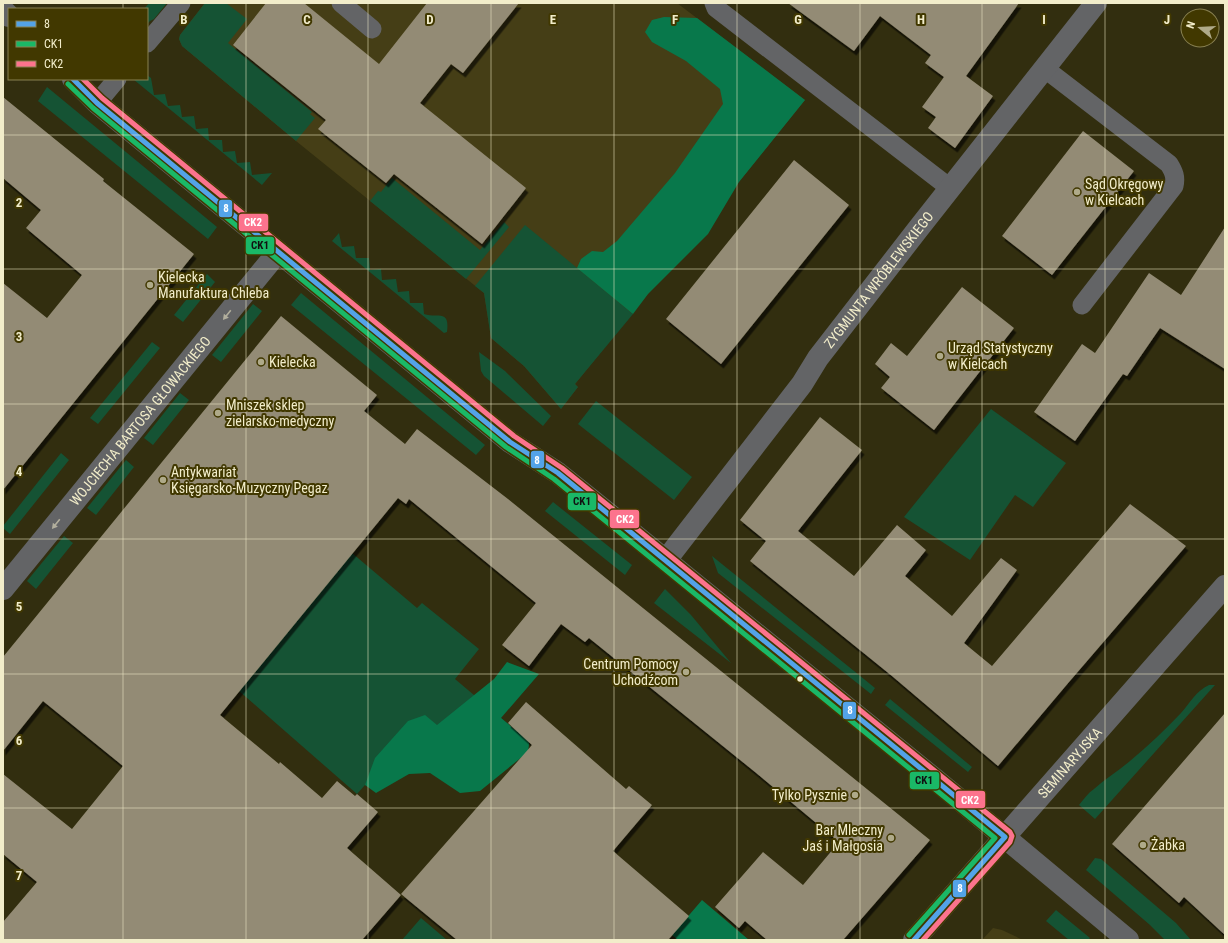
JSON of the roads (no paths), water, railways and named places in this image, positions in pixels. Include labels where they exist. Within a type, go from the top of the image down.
[{"type":"street","name":"ZYGMUNTA WRÓBLEWSKIEGO","points":[[666,560],[802,384],[818,358],[1096,3]]},
{"type":"street","points":[[74,80],[98,103],[510,442],[558,473],[666,560],[1005,837],[1128,940]]},
{"type":"street","name":"WOJCIECHA BARTOSA GŁOWACKIEGO","points":[[3,589],[278,252]]},
{"type":"street","name":"SEMINARYJSKA","points":[[914,940],[1225,586]]},
{"type":"lane","points":[[148,42],[181,3]]},
{"type":"lane","points":[[341,3],[372,29]]},
{"type":"lane","points":[[714,3],[716,8],[950,188]]},
{"type":"lane","points":[[1044,68],[1169,164],[1174,172],[1176,180],[1174,186],[1082,305]]},
{"type":"lane","points":[[98,103],[116,80]]},
{"type":"place","name":"Sąd Okręgowy w Kielcach","points":[[1077,192]]},
{"type":"place","name":"Kielecka Manufaktura Chleba","points":[[150,285]]},
{"type":"place","name":"Urząd Statystyczny w Kielcach","points":[[940,356]]},
{"type":"place","name":"Kielecka","points":[[261,362]]},
{"type":"place","name":"Mniszek sklep zielarsko-medyczny","points":[[218,413]]},
{"type":"place","name":"Antykwariat Księgarsko-Muzyczny Pegaz","points":[[163,480]]},
{"type":"place","name":"Centrum Pomocy Uchodźcom","points":[[686,672]]},
{"type":"place","name":"Tylko Pysznie","points":[[855,795]]},
{"type":"place","name":"Bar Mleczny Jaś i Małgosia","points":[[891,838]]},
{"type":"place","name":"Żabka","points":[[1143,845]]}]
